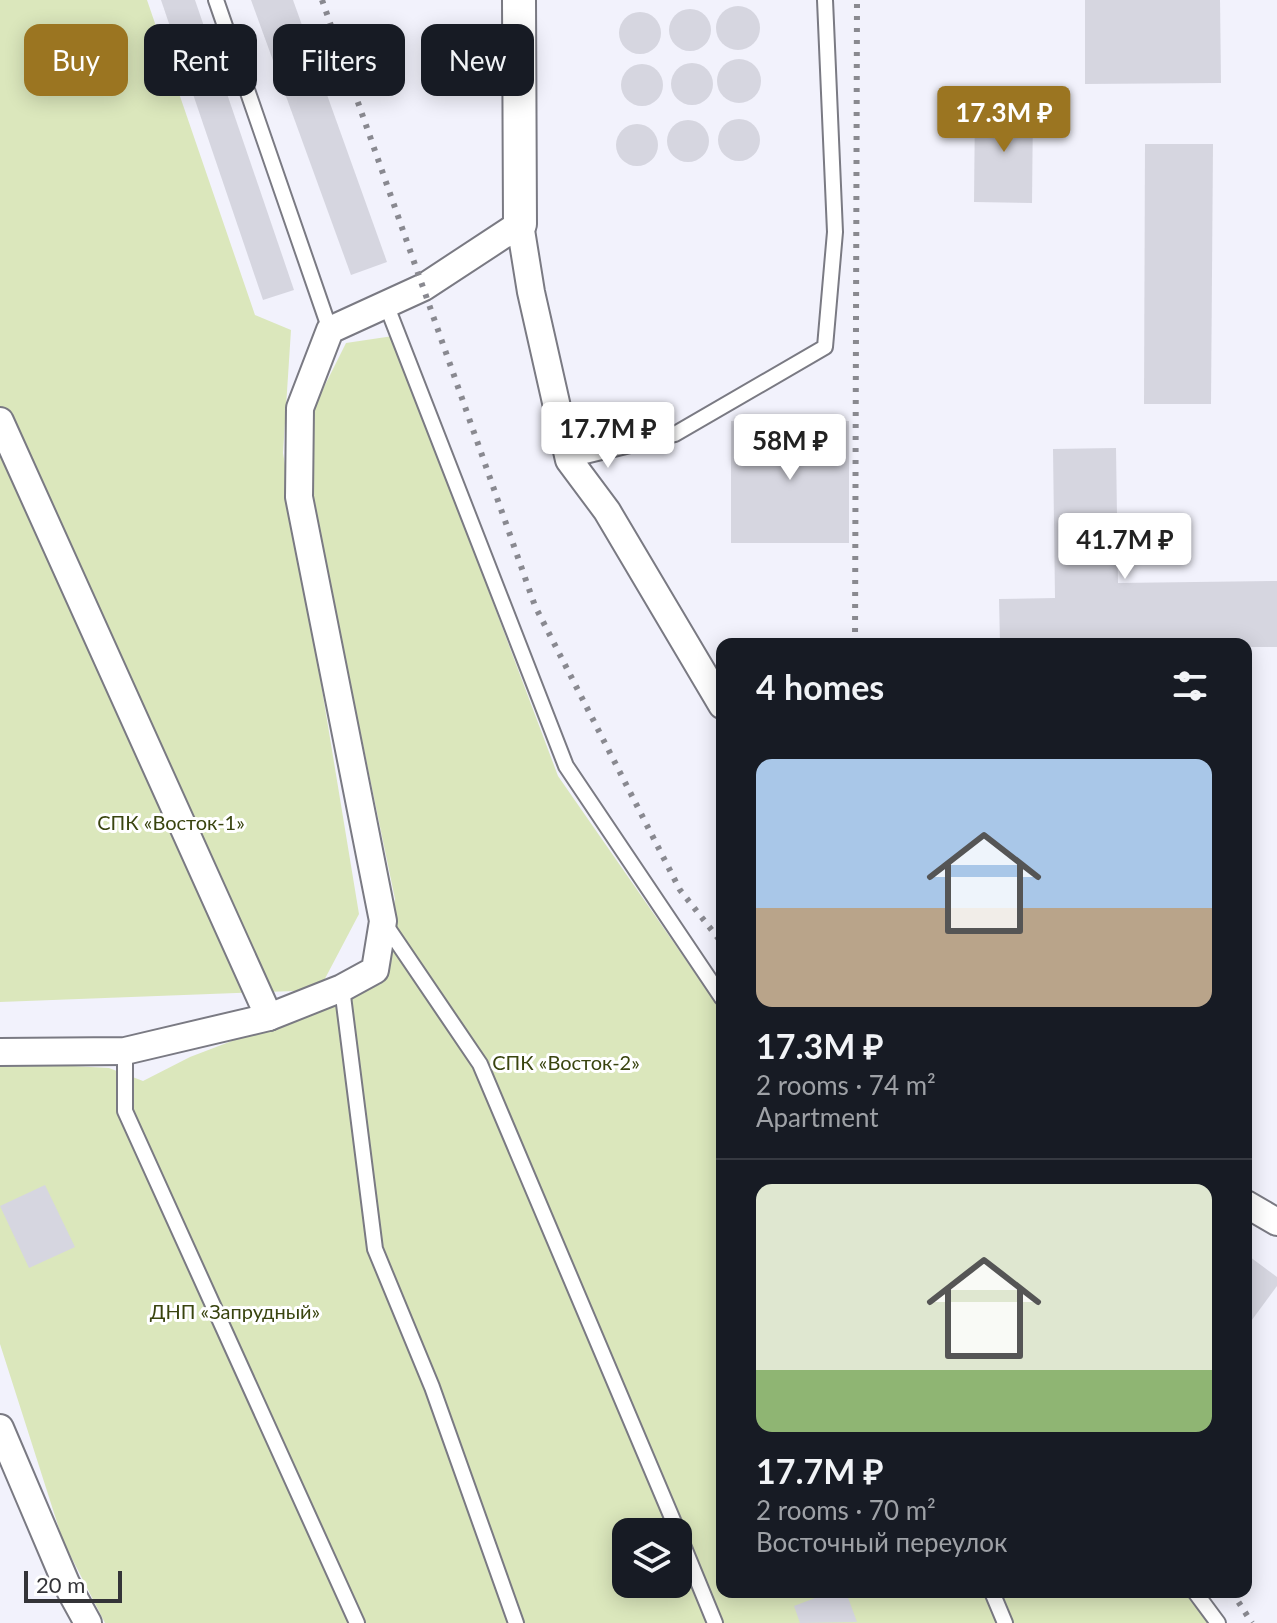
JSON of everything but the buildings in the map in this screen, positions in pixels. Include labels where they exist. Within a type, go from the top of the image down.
[{"type":"street","points":[[519,0],[520,224],[531,292],[569,460],[607,511],[716,695]]},
{"type":"street","points":[[0,1052],[125,1051],[269,1017],[342,988],[375,970],[383,921],[299,497],[300,408],[330,330],[424,287],[520,224]]},
{"type":"street","points":[[0,421],[269,1017]]},
{"type":"street","points":[[1252,1207],[1277,1222]]},
{"type":"street","points":[[0,1428],[66,1583],[88,1623]]},
{"type":"lane","points":[[216,0],[330,330]]},
{"type":"lane","points":[[569,460],[675,434],[825,347],[835,232],[825,0]]},
{"type":"lane","points":[[386,304],[566,766],[716,989]]},
{"type":"lane","points":[[383,921],[480,1064],[672,1518]]},
{"type":"lane","points":[[342,988],[375,1249],[432,1387],[516,1623]]},
{"type":"lane","points":[[125,1051],[125,1111],[357,1623]]},
{"type":"lane","points":[[692,1566],[715,1623]]},
{"type":"lane","points":[[995,1598],[1005,1623]]},
{"type":"lane","points":[[1199,1598],[1218,1623]]},
{"type":"green space","name":"СПК «Восток-1»","points":[[0,0],[147,0],[155,24],[144,24],[144,96],[180,96],[255,315],[291,330],[283,453],[359,914],[319,990],[0,1002]]},
{"type":"green space","points":[[393,336],[558,776],[716,1003],[716,1598],[1192,1598],[1210,1623],[105,1623],[63,1541],[0,1344],[0,1062],[109,1068],[143,1081],[190,1057],[381,984],[395,899],[299,437],[346,343]]},
{"type":"railway","points":[[322,0],[535,606],[680,890],[716,935]]},
{"type":"railway","points":[[855,638],[857,0]]},
{"type":"railway","points":[[1236,1598],[1252,1623]]},
{"type":"park label","name":"СПК «Восток-2»","points":[[566,1063]]},
{"type":"park label","name":"ДНП «Запрудный»","points":[[235,1312]]}]
